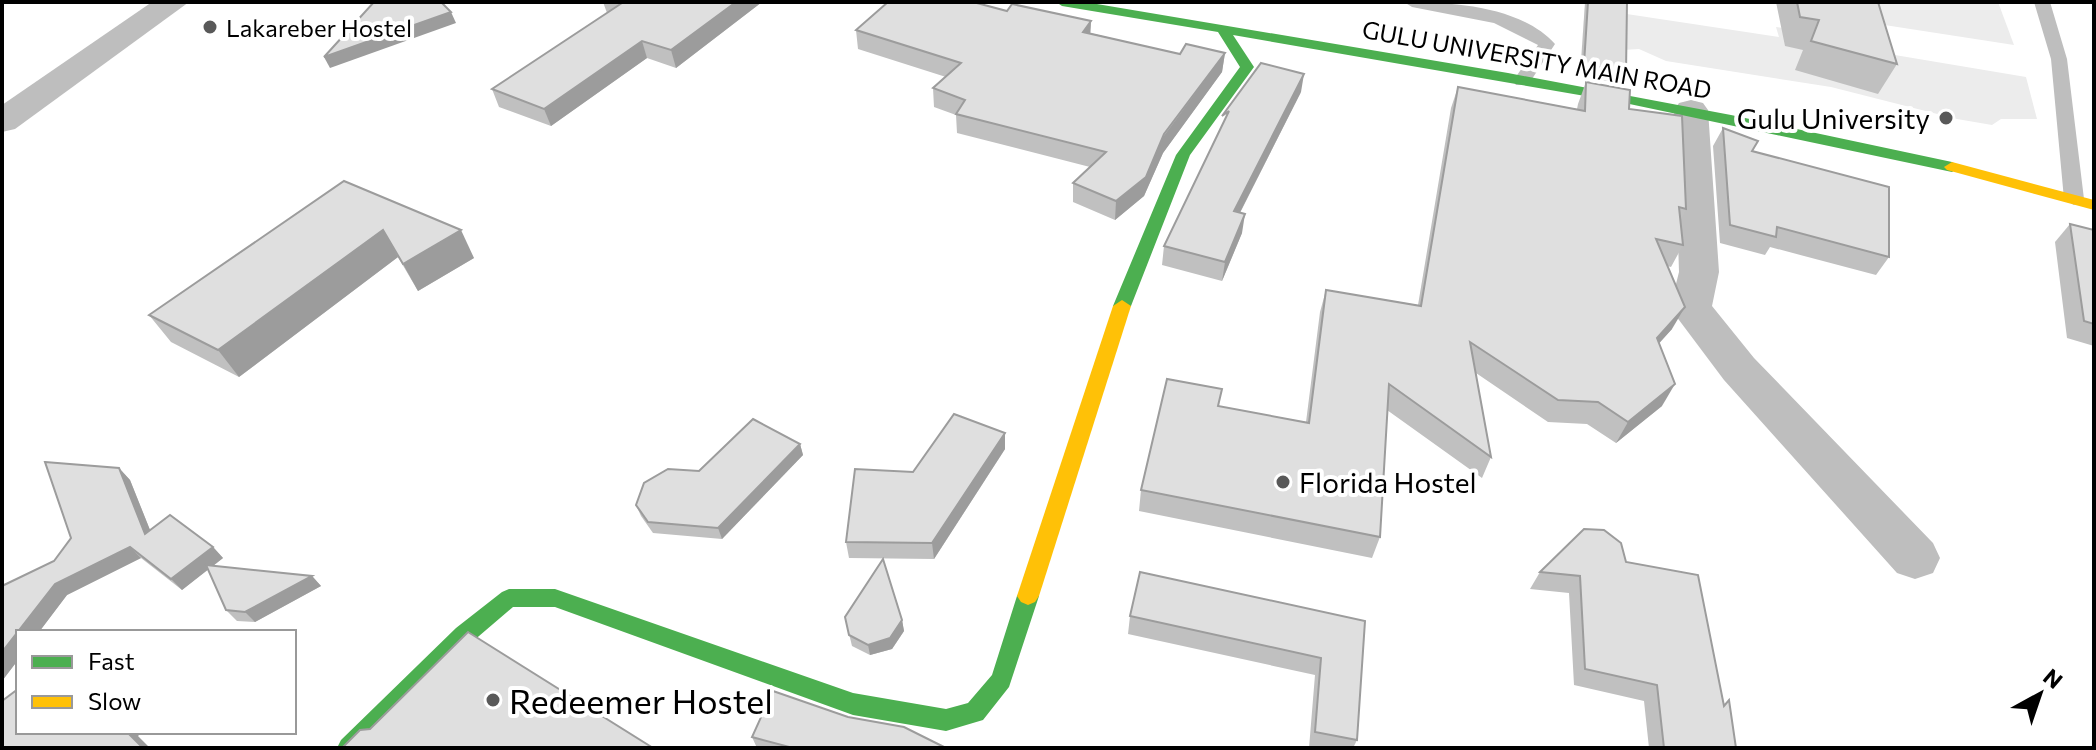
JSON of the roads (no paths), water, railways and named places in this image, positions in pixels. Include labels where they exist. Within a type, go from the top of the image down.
[{"type":"street","points":[[2,121],[173,2]]},
{"type":"street","name":"GULU UNIVERSITY MAIN ROAD","points":[[1062,2],[1691,110],[1891,151],[2094,205]]},
{"type":"street","points":[[349,748],[464,635],[509,598],[555,598],[853,704],[946,720],[975,712],[1001,680],[1117,317],[1183,155],[1247,67],[1222,28]]},
{"type":"street","points":[[1691,110],[1699,272],[1691,308],[1739,369],[1915,558]]},
{"type":"lane","points":[[1412,2],[1488,13],[1531,32],[1547,44],[1522,81]]},
{"type":"lane","points":[[2042,2],[2059,59],[2074,199]]},
{"type":"place","name":"Lakareber Hostel","points":[[210,27]]},
{"type":"place","name":"Gulu University","points":[[1946,118]]},
{"type":"place","name":"Florida Hostel","points":[[1283,482]]},
{"type":"place","name":"Redeemer Hostel","points":[[493,700]]}]
